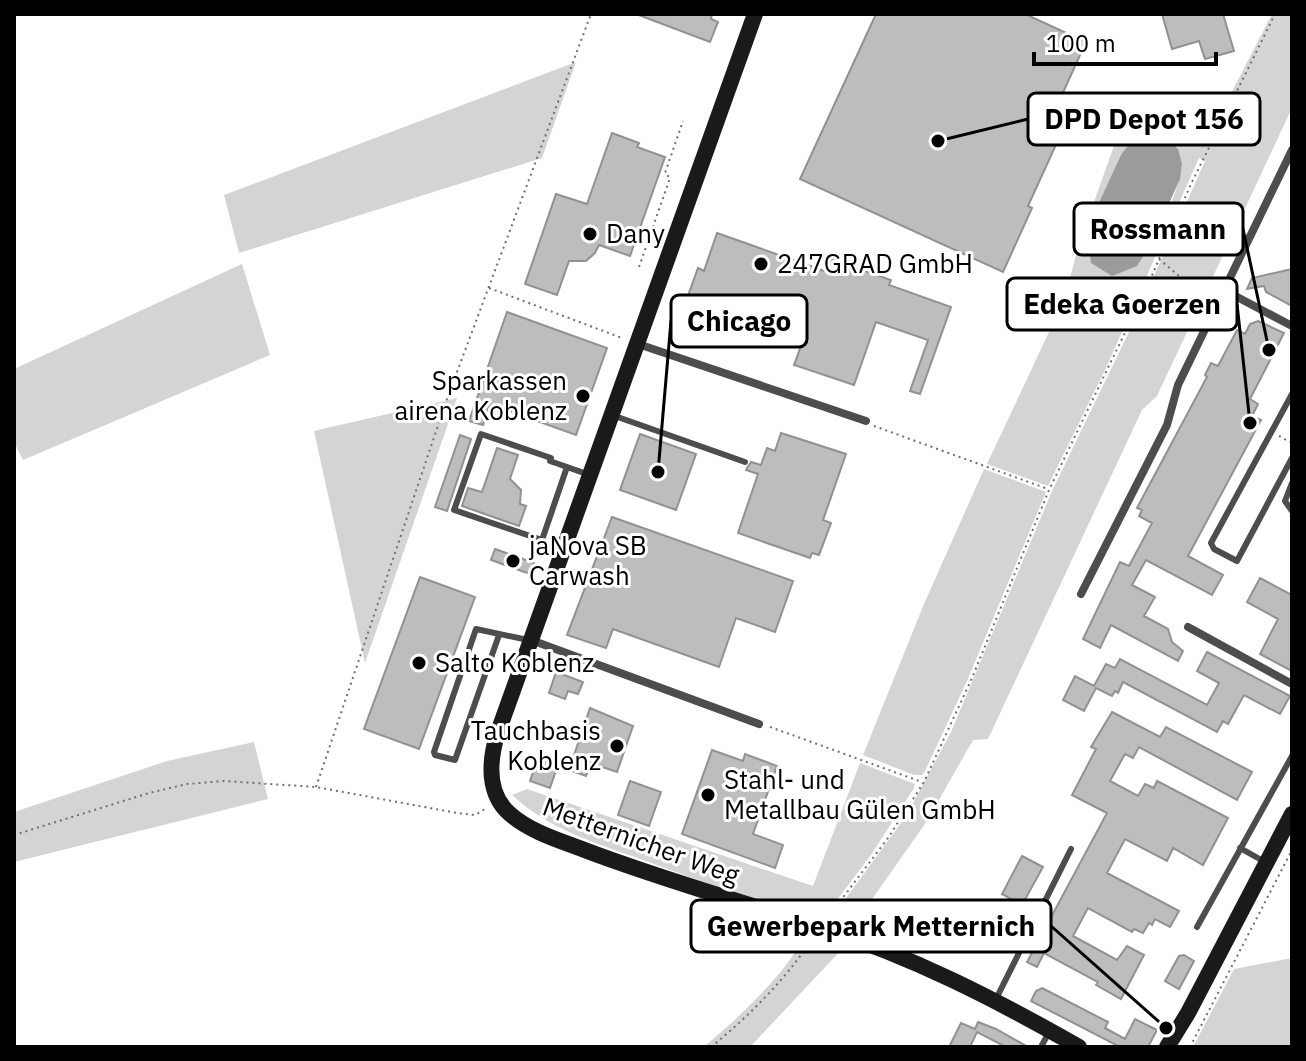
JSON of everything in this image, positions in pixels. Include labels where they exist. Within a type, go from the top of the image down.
[{"type":"street","points":[[500,802],[492,783],[493,748],[755,14]]},
{"type":"street","points":[[1081,594],[1167,425],[1178,385],[1292,150]]},
{"type":"street","points":[[1224,290],[1292,326]]},
{"type":"street","points":[[638,344],[866,421]]},
{"type":"street","points":[[1188,627],[1292,684]]},
{"type":"street","points":[[531,640],[759,724]]},
{"type":"street","name":"Metternicher Weg","points":[[500,802],[522,823],[595,854],[691,889],[820,927],[923,965],[1079,1047]]},
{"type":"street","points":[[1167,1047],[1188,1013],[1292,814]]},
{"type":"street","points":[[1176,1047],[1188,1013]]},
{"type":"lane","points":[[1292,394],[1211,543],[1214,549],[1237,561],[1292,458]]},
{"type":"lane","points":[[612,415],[745,462]]},
{"type":"lane","points":[[567,467],[542,540],[454,510],[481,434],[591,475]]},
{"type":"lane","points":[[1292,483],[1285,501],[1292,511]]},
{"type":"lane","points":[[499,635],[455,760],[435,755],[476,629],[531,640]]},
{"type":"lane","points":[[1197,927],[1292,756]]},
{"type":"lane","points":[[1240,848],[1266,863]]},
{"type":"lane","points":[[995,1002],[1071,849]]},
{"type":"lane","points":[[1041,1047],[1050,1030]]},
{"type":"path","points":[[316,787],[443,410],[591,14]]},
{"type":"path","points":[[711,1047],[756,1008],[790,971],[888,838],[924,782],[972,678],[1049,490],[1159,259],[1190,186],[1275,14]]},
{"type":"path","points":[[665,173],[683,121]]},
{"type":"path","points":[[659,175],[665,173]]},
{"type":"path","points":[[639,267],[670,178],[665,173]]},
{"type":"path","points":[[1159,259],[1185,281],[1209,292],[1224,290]]},
{"type":"path","points":[[488,288],[638,344]]},
{"type":"path","points":[[866,421],[881,431],[1049,490]]},
{"type":"path","points":[[759,724],[924,782]]},
{"type":"path","points":[[14,835],[187,784],[224,781],[316,787],[475,815],[500,802]]},
{"type":"path","points":[[1190,1047],[1292,850]]},
{"type":"shaded area","points":[[1272,14],[1292,14],[1292,108],[1157,396],[1142,410],[988,739],[973,740],[927,821],[851,929],[843,921],[841,905],[906,816],[951,732],[1052,491],[1129,332],[1205,161],[1199,158],[1106,368],[1048,486],[987,464],[1065,298],[1078,247],[1115,143],[1106,103],[1206,142]],"holes":[[[1182,164],[1176,191],[1165,217],[1137,266],[1092,257]]]},
{"type":"shaded area","points":[[576,62],[542,158],[239,253],[224,195]]},
{"type":"shaded area","points":[[1146,134],[1168,140],[1178,149],[1182,164],[1180,179],[1149,248],[1137,266],[1112,276],[1091,263],[1087,229],[1121,155],[1132,140]]},
{"type":"shaded area","points":[[242,264],[270,355],[23,460],[14,442],[14,369]]},
{"type":"shaded area","points":[[457,398],[365,663],[314,431]]},
{"type":"shaded area","points":[[984,469],[1046,492],[967,681],[925,771],[922,775],[914,775],[863,755],[924,604]]},
{"type":"shaded area","points":[[254,742],[268,799],[14,862],[14,812],[167,761]]},
{"type":"shaded area","points":[[860,763],[915,784],[871,855],[824,917],[732,892],[591,841],[542,818],[512,795],[527,789],[813,886]]},
{"type":"shaded area","points":[[802,933],[853,945],[844,947],[750,1047],[703,1047],[744,1011],[777,976],[799,945]]},
{"type":"shaded area","points":[[1292,958],[1292,1047],[1193,1047],[1234,969]]},
{"type":"building","points":[[636,14],[712,14],[711,19],[718,22],[710,42]]},
{"type":"building","points":[[876,14],[1025,14],[1086,42],[1061,97],[1075,103],[1028,206],[1032,208],[1003,272],[800,179]]},
{"type":"building","points":[[1162,14],[1223,14],[1234,51],[1205,59],[1199,41],[1172,49]]},
{"type":"building","points":[[612,133],[639,143],[637,147],[665,157],[630,256],[599,245],[586,261],[569,261],[557,295],[525,284],[556,194],[587,204]]},
{"type":"building","points":[[717,233],[827,272],[831,259],[891,280],[889,285],[951,307],[920,394],[910,391],[928,340],[876,322],[854,385],[794,365],[801,346],[685,304],[698,268],[704,271]]},
{"type":"building","points":[[1292,269],[1292,306],[1266,292],[1264,286],[1247,289],[1252,278]]},
{"type":"building","points":[[507,312],[607,348],[576,435],[490,404],[483,425],[469,421]]},
{"type":"building","points":[[1258,321],[1284,333],[1250,399],[1258,404],[1252,416],[1261,420],[1188,556],[1223,575],[1212,595],[1146,560],[1132,585],[1155,597],[1144,616],[1168,629],[1172,642],[1183,651],[1178,661],[1111,625],[1100,648],[1083,639],[1120,562],[1129,566],[1152,523],[1139,516],[1142,510],[1137,508],[1207,377],[1205,375],[1211,363],[1218,366],[1237,330],[1245,334],[1250,324]]},
{"type":"building","points":[[781,433],[846,454],[823,520],[831,523],[819,555],[812,553],[810,558],[738,533],[758,474],[746,470],[751,462],[761,465],[767,448],[775,451]]},
{"type":"building","points":[[640,434],[696,454],[676,510],[620,490]]},
{"type":"building","points":[[460,435],[471,439],[447,511],[435,507]]},
{"type":"building","points":[[497,448],[518,455],[510,479],[521,490],[520,504],[526,506],[519,526],[462,506],[468,488],[482,492]]},
{"type":"building","points":[[612,517],[793,581],[775,632],[736,618],[719,667],[613,629],[606,648],[567,635]]},
{"type":"building","name":"jaNova SB Carwash","points":[[495,549],[534,563],[530,574],[491,560]]},
{"type":"building","name":"Salto Koblenz","points":[[420,577],[475,597],[419,749],[364,729]]},
{"type":"building","points":[[1260,578],[1292,595],[1292,671],[1260,654],[1278,619],[1247,602]]},
{"type":"building","points":[[1207,652],[1290,696],[1280,714],[1244,695],[1228,724],[1223,721],[1217,732],[1123,682],[1118,693],[1115,691],[1112,696],[1096,688],[1084,711],[1063,700],[1075,676],[1094,686],[1106,664],[1115,668],[1120,659],[1207,705],[1219,683],[1197,671]]},
{"type":"building","points":[[556,672],[583,682],[578,694],[568,691],[565,699],[549,693]]},
{"type":"building","points":[[590,708],[633,726],[617,772],[591,763],[586,776],[569,770]]},
{"type":"building","points":[[1112,712],[1160,737],[1166,727],[1252,772],[1237,800],[1139,747],[1133,758],[1125,754],[1110,781],[1138,796],[1145,784],[1154,788],[1157,781],[1228,818],[1203,865],[1173,848],[1167,861],[1125,839],[1107,873],[1179,911],[1170,927],[1155,919],[1143,933],[1134,929],[1132,932],[1088,908],[1073,936],[1117,960],[1127,946],[1144,955],[1121,999],[1096,985],[1098,982],[1044,953],[1037,967],[1027,962],[1107,813],[1072,795],[1096,749],[1091,747]]},
{"type":"building","points":[[712,750],[743,761],[745,754],[777,766],[753,834],[783,845],[775,868],[682,834]]},
{"type":"building","points":[[540,752],[560,759],[550,788],[530,781]]},
{"type":"building","points":[[630,781],[661,792],[649,826],[618,815]]},
{"type":"building","points":[[1022,856],[1043,867],[1022,905],[1002,894]]},
{"type":"building","points":[[1184,955],[1194,961],[1179,989],[1165,981],[1179,956]]},
{"type":"building","points":[[1042,988],[1108,1022],[1105,1028],[1125,1039],[1135,1019],[1157,1030],[1148,1047],[1120,1047],[1031,1001],[1036,991]]},
{"type":"building","points":[[978,1022],[1028,1047],[1006,1047],[977,1032],[970,1047],[949,1047],[961,1023],[975,1029]]},
{"type":"place","name":"DPD Depot 156","points":[[938,141]]},
{"type":"place","name":"Dany","points":[[590,234]]},
{"type":"place","name":"247GRAD GmbH","points":[[761,264]]},
{"type":"place","name":"Rossmann","points":[[1269,350]]},
{"type":"place","name":"Sparkassen airena Koblenz","points":[[583,396]]},
{"type":"place","name":"Edeka Goerzen","points":[[1250,423]]},
{"type":"place","name":"Chicago","points":[[658,472]]},
{"type":"place","name":"jaNova SB Carwash","points":[[513,561]]},
{"type":"place","name":"Salto Koblenz","points":[[419,663]]},
{"type":"place","name":"Tauchbasis Koblenz","points":[[617,746]]},
{"type":"place","name":"Stahl- und Metallbau Gülen GmbH","points":[[708,795]]},
{"type":"place","name":"Gewerbepark Metternich","points":[[1166,1028]]}]
